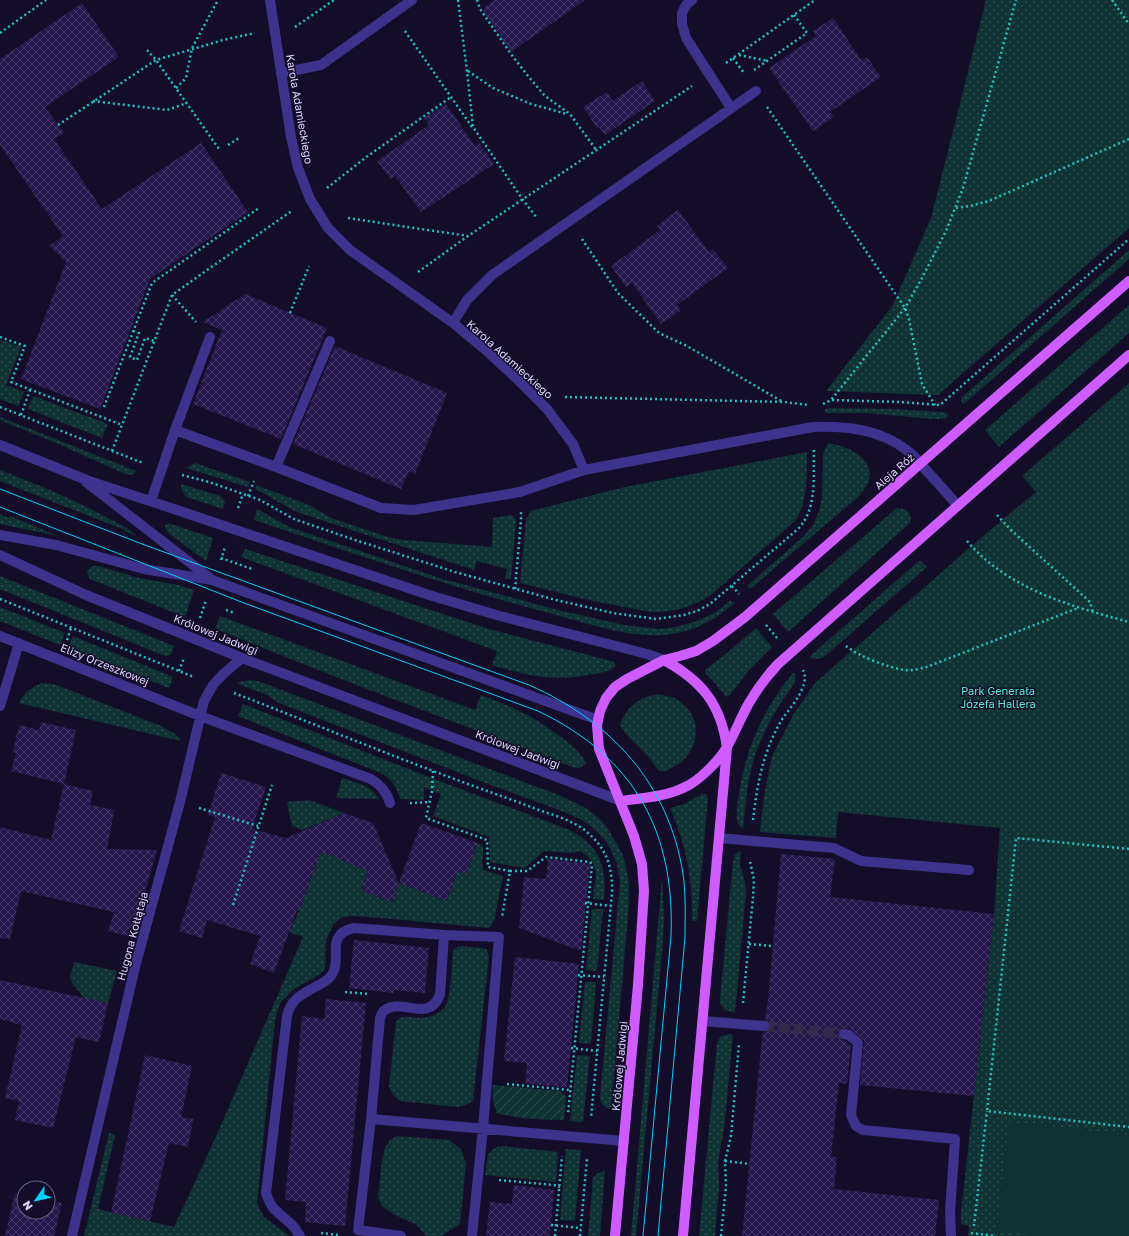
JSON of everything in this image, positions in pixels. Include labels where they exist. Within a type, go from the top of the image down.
[{"type":"main road","name":"Aleja Róż","points":[[664,660],[689,653],[713,641],[753,610],[1129,281]]},
{"type":"main road","points":[[683,1236],[727,748],[720,717],[713,703],[705,692],[681,670],[664,660],[627,678],[615,687],[606,698],[598,720],[597,740],[599,749],[621,801],[656,796],[684,788],[696,781],[727,748],[753,696],[778,664],[1129,355]]},
{"type":"main road","name":"Królowej Jadwigi","points":[[615,1236],[639,970],[644,891],[642,864],[639,852],[621,801]]},
{"type":"street","name":"Karola Adamieckiego","points":[[270,0],[298,168],[310,199],[328,228],[350,250],[453,323],[488,352],[547,409],[573,444],[584,470]]},
{"type":"street","points":[[281,73],[321,65],[412,0]]},
{"type":"street","points":[[692,0],[686,5],[682,13],[682,24],[686,38],[731,108]]},
{"type":"street","points":[[453,323],[467,300],[492,275],[756,91]]},
{"type":"street","points":[[151,501],[175,430],[210,337]]},
{"type":"street","points":[[276,467],[330,341]]},
{"type":"street","points":[[175,430],[381,508],[414,510],[520,492],[584,470],[802,429],[826,427],[859,429],[882,436],[909,451],[958,506]]},
{"type":"street","points":[[0,445],[80,477],[429,595],[500,616],[647,654],[664,660]]},
{"type":"street","points":[[80,477],[212,580]]},
{"type":"street","points":[[0,535],[56,545],[144,569],[212,580],[598,720]]},
{"type":"street","name":"Królowej Jadwigi","points":[[0,555],[86,595],[242,658],[621,801]]},
{"type":"street","name":"Elizy Orzeszkowej","points":[[0,636],[200,716],[371,779],[381,785],[389,797],[390,803]]},
{"type":"street","points":[[0,706],[20,643]]},
{"type":"street","name":"Hugona Kołłątaja","points":[[72,1236],[135,967],[180,802],[204,701],[212,685],[242,658]]},
{"type":"street","points":[[719,838],[834,848],[860,861],[968,870]]},
{"type":"street","points":[[298,1233],[291,1224],[276,1212],[270,1204],[266,1193],[287,1016],[289,1008],[293,1002],[327,981],[332,975],[335,968],[336,942],[345,930],[354,928],[444,935],[499,937],[483,1128],[472,1236]]},
{"type":"street","points":[[401,1236],[358,1230],[371,1119],[380,1018],[384,1010],[392,1007],[427,1009],[437,1003],[440,995],[444,935]]},
{"type":"street","points":[[703,1021],[764,1026]]},
{"type":"street","points":[[844,1034],[849,1035],[858,1043],[851,1115],[856,1126],[863,1130],[955,1140],[950,1212],[952,1236]]},
{"type":"street","points":[[371,1119],[624,1140]]},
{"type":"path","points":[[0,33],[46,0]]},
{"type":"path","points":[[176,88],[186,78],[192,48],[218,0]]},
{"type":"path","points":[[276,40],[334,0]]},
{"type":"path","points":[[458,0],[468,71],[473,127]]},
{"type":"path","points":[[477,0],[480,9],[528,76],[545,96],[570,114],[597,151]]},
{"type":"path","points":[[417,272],[468,236],[597,151],[739,54],[815,0]]},
{"type":"path","points":[[1016,0],[963,188],[946,231],[925,273],[905,308],[831,400],[940,405],[1129,239]]},
{"type":"path","points":[[1112,0],[1129,24]]},
{"type":"path","points":[[393,14],[523,200],[550,234]]},
{"type":"path","points":[[751,72],[807,33],[794,15]]},
{"type":"path","points":[[58,124],[156,60],[192,48],[275,28]]},
{"type":"path","points":[[147,50],[156,60],[220,150]]},
{"type":"path","points":[[739,54],[768,61]]},
{"type":"path","points":[[468,71],[493,88],[531,104],[570,114]]},
{"type":"path","points":[[756,91],[905,308],[909,319],[922,384],[935,404]]},
{"type":"path","points":[[112,451],[172,295],[329,187],[371,154],[451,97]]},
{"type":"path","points":[[93,101],[167,110],[187,103]]},
{"type":"path","points":[[228,145],[239,138]]},
{"type":"path","points":[[956,208],[970,206],[989,200],[1129,139]]},
{"type":"path","points":[[104,407],[152,283],[259,208]]},
{"type":"path","points":[[345,217],[468,236]]},
{"type":"path","points":[[569,221],[618,293],[659,333],[687,346],[784,402]]},
{"type":"path","points":[[290,313],[309,266]]},
{"type":"path","points":[[172,295],[210,337]]},
{"type":"path","points":[[133,331],[139,333],[130,357],[137,360],[145,338],[154,341]]},
{"type":"path","points":[[0,337],[25,346],[11,382],[122,425]]},
{"type":"path","points":[[21,415],[30,390]]},
{"type":"path","points":[[560,397],[784,402],[810,406]]},
{"type":"path","points":[[0,407],[140,462],[209,482],[263,501],[294,519],[455,572],[580,606],[656,619],[684,615],[702,609],[714,602],[805,522],[813,497],[814,442]]},
{"type":"path","points":[[236,514],[243,494]]},
{"type":"path","points":[[515,589],[521,520],[520,509]]},
{"type":"path","points":[[996,515],[1090,602],[1093,612]]},
{"type":"path","points":[[966,541],[978,554],[1005,575],[1033,590],[1078,608],[1129,622]]},
{"type":"path","points":[[221,558],[252,569]]},
{"type":"path","points":[[732,586],[742,597]]},
{"type":"path","points":[[0,599],[198,679]]},
{"type":"path","points":[[846,646],[852,652],[886,665],[905,670],[924,668],[1078,608]]},
{"type":"path","points":[[764,622],[779,640]]},
{"type":"path","points":[[69,634],[71,628]]},
{"type":"path","points":[[179,671],[187,651]]},
{"type":"path","points":[[721,1236],[726,1186],[725,1161],[731,1136],[754,890],[754,880],[750,863],[755,803],[760,770],[766,751],[780,722],[804,686],[806,678],[802,668]]},
{"type":"path","points":[[232,693],[433,771],[559,817],[588,833],[599,844],[610,865],[612,876],[611,906],[580,1236]]},
{"type":"path","points":[[433,771],[432,791],[426,818],[486,840],[488,867],[510,871],[527,871],[546,857],[590,862],[592,864],[579,975],[572,1048],[570,1090],[564,1136],[555,1236]]},
{"type":"path","points":[[232,906],[272,785]]},
{"type":"path","points":[[180,802],[258,826]]},
{"type":"path","points":[[973,1234],[988,1112],[1016,838],[1129,849]]},
{"type":"path","points":[[499,937],[510,871]]},
{"type":"path","points":[[587,904],[611,906]]},
{"type":"path","points":[[749,944],[772,946]]},
{"type":"path","points":[[579,975],[604,977]]},
{"type":"path","points":[[311,990],[375,995],[392,1007]]},
{"type":"path","points":[[572,1048],[597,1051]]},
{"type":"path","points":[[487,1082],[570,1090]]},
{"type":"path","points":[[988,1112],[1129,1126]]},
{"type":"path","points":[[725,1161],[750,1164]]},
{"type":"path","points":[[478,1178],[554,1185],[560,1187]]},
{"type":"path","points":[[551,1225],[581,1228]]},
{"type":"path","points":[[298,1233],[347,1236],[358,1230]]},
{"type":"green space","points":[[986,0],[1129,0],[1129,228],[938,395],[826,391],[893,305],[931,218]]},
{"type":"green space","points":[[1129,250],[1129,259],[964,404],[961,401],[961,398]]},
{"type":"green space","points":[[1129,305],[1129,333],[999,447],[985,430]]},
{"type":"green space","points":[[2,340],[21,347],[6,385],[24,392],[18,406],[0,399],[0,345]]},
{"type":"green space","name":"Park Generała Józefa Hallera","points":[[1129,383],[1129,1236],[968,1236],[969,1226],[961,1224],[961,1213],[994,914],[1000,828],[838,812],[836,838],[760,832],[764,796],[772,756],[792,717],[815,683],[983,536],[1036,492],[1022,476]]},
{"type":"green space","points":[[33,396],[108,424],[102,438],[28,409]]},
{"type":"green space","points":[[825,409],[944,412],[949,416],[943,419],[933,419],[868,413],[825,413]]},
{"type":"green space","points":[[0,417],[136,471],[133,475],[125,474],[0,420]]},
{"type":"green space","points":[[828,443],[849,449],[865,461],[869,468],[870,477],[866,487],[858,497],[750,589],[747,586],[804,536],[813,525],[819,512],[822,497],[823,454]]},
{"type":"green space","points":[[807,452],[805,496],[803,505],[795,521],[711,595],[697,603],[674,610],[650,612],[588,600],[520,583],[526,519],[531,511],[620,488]]},
{"type":"green space","points":[[195,463],[250,482],[248,487],[186,468]]},
{"type":"green space","points":[[0,470],[82,504],[123,526],[136,536],[124,531],[125,530],[0,481]]},
{"type":"green space","points":[[181,484],[220,496],[225,501],[223,509],[186,497],[182,491]]},
{"type":"green space","points":[[256,485],[309,505],[331,518],[391,538],[404,540],[492,547],[493,518],[512,515],[516,521],[511,580],[505,578],[507,569],[477,561],[474,570],[300,513],[288,508],[255,489]]},
{"type":"green space","points":[[897,508],[906,510],[910,514],[910,523],[788,632],[773,614]]},
{"type":"green space","points":[[257,509],[289,527],[443,579],[554,609],[624,625],[659,629],[676,627],[706,617],[716,612],[730,601],[735,603],[710,621],[682,632],[661,635],[633,634],[590,624],[474,592],[327,545],[254,520]]},
{"type":"green space","points":[[0,514],[9,518],[10,516],[58,536],[0,524]]},
{"type":"green space","points":[[168,523],[213,538],[206,561],[167,532],[165,526]]},
{"type":"green space","points":[[245,549],[489,629],[611,661],[614,662],[616,666],[611,670],[602,673],[566,678],[554,678],[530,675],[492,665],[497,651],[241,557]]},
{"type":"green space","points":[[920,560],[927,567],[824,657],[813,659],[809,657]]},
{"type":"green space","points":[[93,566],[194,590],[185,617],[90,579],[87,571]]},
{"type":"green space","points":[[0,576],[174,646],[171,654],[165,656],[0,589]]},
{"type":"green space","points":[[0,607],[65,633],[60,645],[0,621]]},
{"type":"green space","points":[[220,616],[475,710],[481,695],[499,702],[527,715],[561,737],[578,751],[586,764],[579,768],[575,768],[359,686],[215,629]]},
{"type":"green space","points":[[756,628],[772,647],[749,670],[730,695],[726,697],[706,674],[705,670]]},
{"type":"green space","points":[[73,636],[173,677],[169,688],[68,648]]},
{"type":"green space","points":[[794,672],[794,684],[769,723],[755,754],[745,804],[743,829],[738,824],[737,809],[741,783],[750,749],[764,716],[783,686]]},
{"type":"green space","points":[[250,680],[266,684],[561,796],[586,808],[601,820],[608,829],[624,858],[629,882],[629,904],[611,1109],[603,1105],[600,1097],[620,882],[617,864],[605,840],[592,827],[578,818],[279,703],[267,695],[236,683]]},
{"type":"green space","points":[[41,683],[54,684],[161,726],[175,734],[181,741],[19,703],[28,691]]},
{"type":"green space","points":[[658,694],[674,698],[683,704],[690,712],[694,720],[696,730],[692,748],[687,756],[680,763],[663,771],[657,769],[647,755],[620,725],[626,713],[634,704],[651,695]]},
{"type":"green space","points":[[243,704],[434,779],[570,830],[588,843],[595,851],[599,859],[604,877],[604,900],[593,899],[596,872],[592,861],[580,851],[573,853],[544,851],[525,868],[494,863],[490,861],[489,837],[433,816],[441,794],[424,787],[424,800],[400,799],[394,785],[383,774],[238,716]]},
{"type":"green space","points":[[342,778],[358,783],[367,788],[376,794],[379,799],[336,798]]},
{"type":"green space","points":[[702,794],[706,794],[708,798],[697,921],[692,921],[690,877],[680,835],[670,808],[684,804]]},
{"type":"green space","points":[[309,800],[344,813],[302,830],[292,826],[287,802]]},
{"type":"green space","points":[[344,841],[368,871],[361,890],[392,902],[399,883],[446,901],[458,871],[466,874],[478,843],[483,846],[483,870],[503,876],[494,921],[489,928],[381,918],[353,916],[342,917],[333,925],[326,940],[325,969],[319,975],[295,988],[280,1003],[275,1020],[257,1203],[263,1216],[289,1236],[84,1236],[109,1133],[115,1135],[98,1209],[174,1227],[214,1141],[303,937],[289,932],[299,911],[315,868],[311,857]]},
{"type":"green space","points":[[741,851],[740,865],[745,882],[746,893],[735,1013],[725,1010],[720,1004],[720,999],[733,862],[735,854]]},
{"type":"green space","points":[[662,878],[664,920],[662,952],[636,1236],[631,1236]]},
{"type":"green space","points":[[592,909],[603,909],[597,971],[586,970]]},
{"type":"green space","points":[[460,946],[483,948],[487,950],[489,956],[473,1101],[458,1107],[400,1101],[393,1095],[389,1086],[396,1021],[405,1017],[420,1018],[431,1016],[437,1014],[445,1007],[449,997],[453,951]]},
{"type":"green space","points":[[74,962],[117,971],[108,1003],[85,999],[72,983],[70,977]]},
{"type":"green space","points":[[585,982],[596,982],[591,1044],[579,1043]]},
{"type":"green space","points":[[728,1034],[733,1035],[724,1129],[718,1162],[719,1187],[715,1236],[699,1236],[717,1043],[720,1037]]},
{"type":"green space","points":[[577,1055],[590,1056],[583,1122],[570,1121]]},
{"type":"green space","points":[[493,1085],[560,1091],[566,1096],[564,1120],[530,1119],[497,1113],[493,1099]]},
{"type":"green space","points":[[1009,1122],[1129,1135],[1129,1236],[1043,1236],[997,1231]]},
{"type":"green space","points":[[397,1136],[449,1140],[461,1149],[466,1164],[460,1224],[441,1236],[426,1236],[417,1225],[393,1214],[382,1206],[378,1198],[382,1160],[385,1148],[390,1140]]},
{"type":"green space","points":[[503,1146],[558,1152],[556,1182],[485,1175],[488,1154],[496,1147]]},
{"type":"green space","points":[[566,1149],[581,1150],[575,1221],[560,1220]]},
{"type":"green space","points":[[605,1170],[600,1236],[588,1236],[593,1178]]},
{"type":"building","points":[[495,0],[585,0],[511,52],[482,9]]},
{"type":"building","points":[[82,3],[119,57],[45,107],[64,133],[54,139],[102,209],[201,143],[248,212],[150,279],[100,409],[21,379],[66,262],[49,246],[63,236],[0,145],[0,59]]},
{"type":"building","points":[[833,18],[862,61],[867,57],[881,77],[830,112],[834,117],[813,131],[769,68],[816,36],[813,31]]},
{"type":"building","points":[[642,81],[655,101],[605,135],[599,127],[597,128],[583,107],[607,92],[612,101]]},
{"type":"building","points":[[446,104],[475,146],[479,143],[494,164],[421,212],[395,176],[391,179],[377,161],[429,125],[424,118]]},
{"type":"building","points":[[678,210],[709,252],[713,249],[728,268],[677,305],[681,310],[661,324],[632,283],[626,287],[611,266],[660,230],[657,226]]},
{"type":"building","points":[[245,294],[327,328],[281,439],[193,404],[222,330],[203,322]]},
{"type":"building","points":[[335,346],[447,393],[415,474],[409,471],[401,489],[293,444]]},
{"type":"building","points":[[41,722],[76,730],[64,784],[11,771],[16,753],[13,752],[19,725],[39,730]]},
{"type":"building","points":[[221,773],[266,787],[252,829],[286,838],[344,813],[373,823],[399,884],[392,902],[361,890],[368,871],[321,852],[299,911],[297,910],[274,973],[250,964],[260,936],[207,920],[202,938],[179,931],[215,817],[208,815]]},
{"type":"building","points":[[64,784],[93,791],[90,805],[114,810],[107,849],[157,850],[134,929],[127,936],[108,931],[114,912],[21,891],[10,939],[0,938],[0,827],[51,840]]},
{"type":"building","points":[[421,823],[478,843],[466,874],[458,871],[446,901],[399,883]]},
{"type":"building","points":[[781,854],[835,859],[830,897],[994,914],[974,1096],[860,1085],[864,1040],[850,1029],[842,1028],[838,1033],[839,1039],[846,1041],[851,1046],[847,1084],[839,1083],[831,1157],[837,1157],[834,1189],[939,1200],[935,1236],[742,1236],[762,1039],[763,1032],[767,1032],[770,1027],[770,1023],[765,1020]]},
{"type":"building","points":[[548,859],[590,864],[581,951],[519,928],[524,877],[546,879]]},
{"type":"building","points":[[354,940],[429,948],[425,993],[394,990],[393,993],[349,988]]},
{"type":"building","points":[[515,957],[579,964],[567,1088],[525,1083],[527,1063],[504,1061]]},
{"type":"building","points":[[0,980],[108,1003],[99,1042],[76,1037],[53,1128],[15,1120],[19,1101],[5,1098],[22,1025],[0,1019]]},
{"type":"building","points":[[326,999],[366,1003],[345,1226],[305,1222],[306,1202],[285,1200],[302,1016],[324,1019]]},
{"type":"building","points":[[145,1055],[192,1066],[181,1117],[193,1119],[188,1147],[169,1143],[150,1221],[111,1213]]},
{"type":"building","points":[[514,1185],[554,1190],[550,1236],[486,1236],[490,1202],[512,1204]]},
{"type":"building","points":[[15,1193],[16,1220],[56,1220],[56,1202],[62,1203],[54,1236],[5,1236]]},
{"type":"tunnel","points":[[764,1026],[844,1034]]},
{"type":"tram line","points":[[0,489],[142,544],[529,685],[559,700],[586,717],[610,737],[632,759],[650,784],[665,812],[676,842],[685,890],[685,937],[658,1236]]},
{"type":"tram line","points":[[0,507],[244,603],[538,711],[571,730],[600,751],[623,775],[642,801],[656,831],[665,863],[670,898],[671,936],[643,1236]]}]
